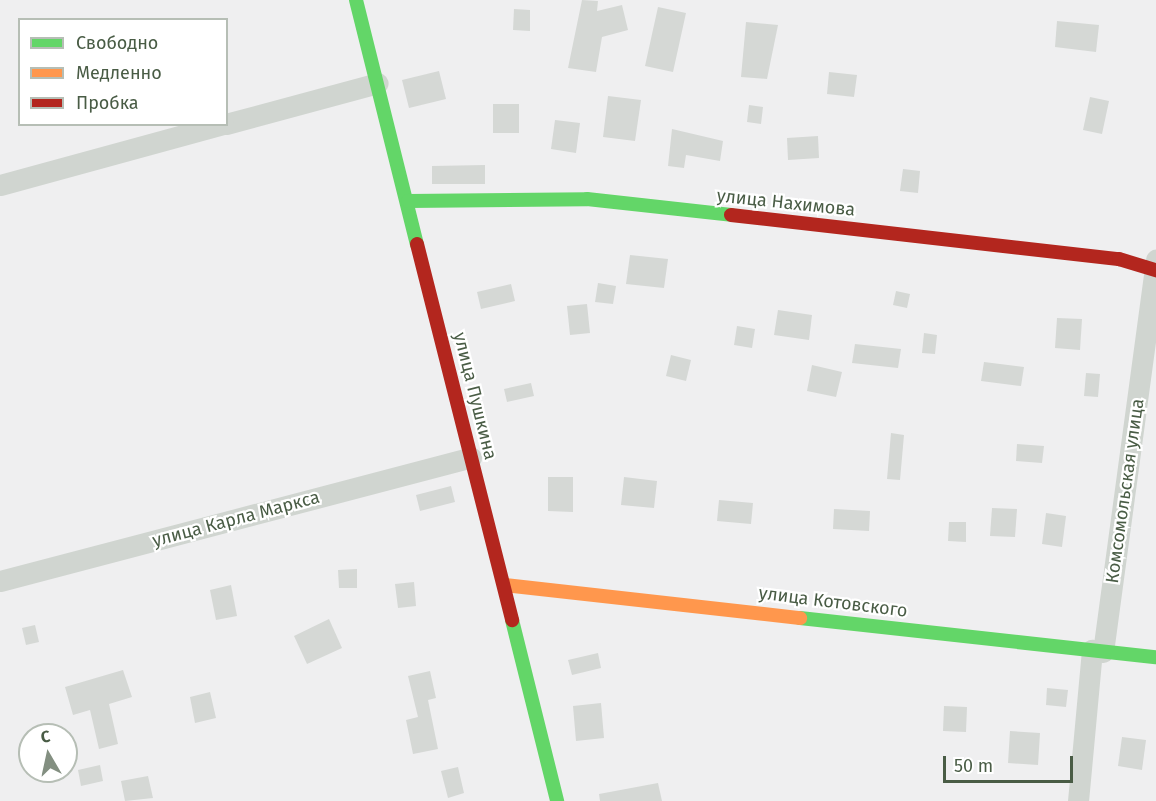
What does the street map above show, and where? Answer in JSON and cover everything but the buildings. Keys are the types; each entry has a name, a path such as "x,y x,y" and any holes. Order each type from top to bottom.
{"main road":[{"name":"улица Пушкина","path":"356,0 505,585 557,801"},
{"name":"улица Нахимова","path":"408,201 586,199 1119,259 1156,267"},
{"name":"улица Котовского","path":"505,585 1156,657"}],"street":[{"path":"228,123 378,83"},
{"path":"0,185 218,126"},
{"name":"Комсомольская улица","path":"1078,801 1097,651 1156,267"},
{"name":"улица Карла Маркса","path":"0,580 471,457"}],"traffic: fast":[{"path":"356,0 417,244"},
{"path":"408,201 587,199 731,215"},
{"path":"800,618 1156,657"},
{"path":"512,620 557,801"}],"traffic: slow":[{"path":"505,585 800,618"}],"traffic: jam":[{"path":"731,215 1119,259 1156,270"},
{"path":"417,244 512,620"}]}
